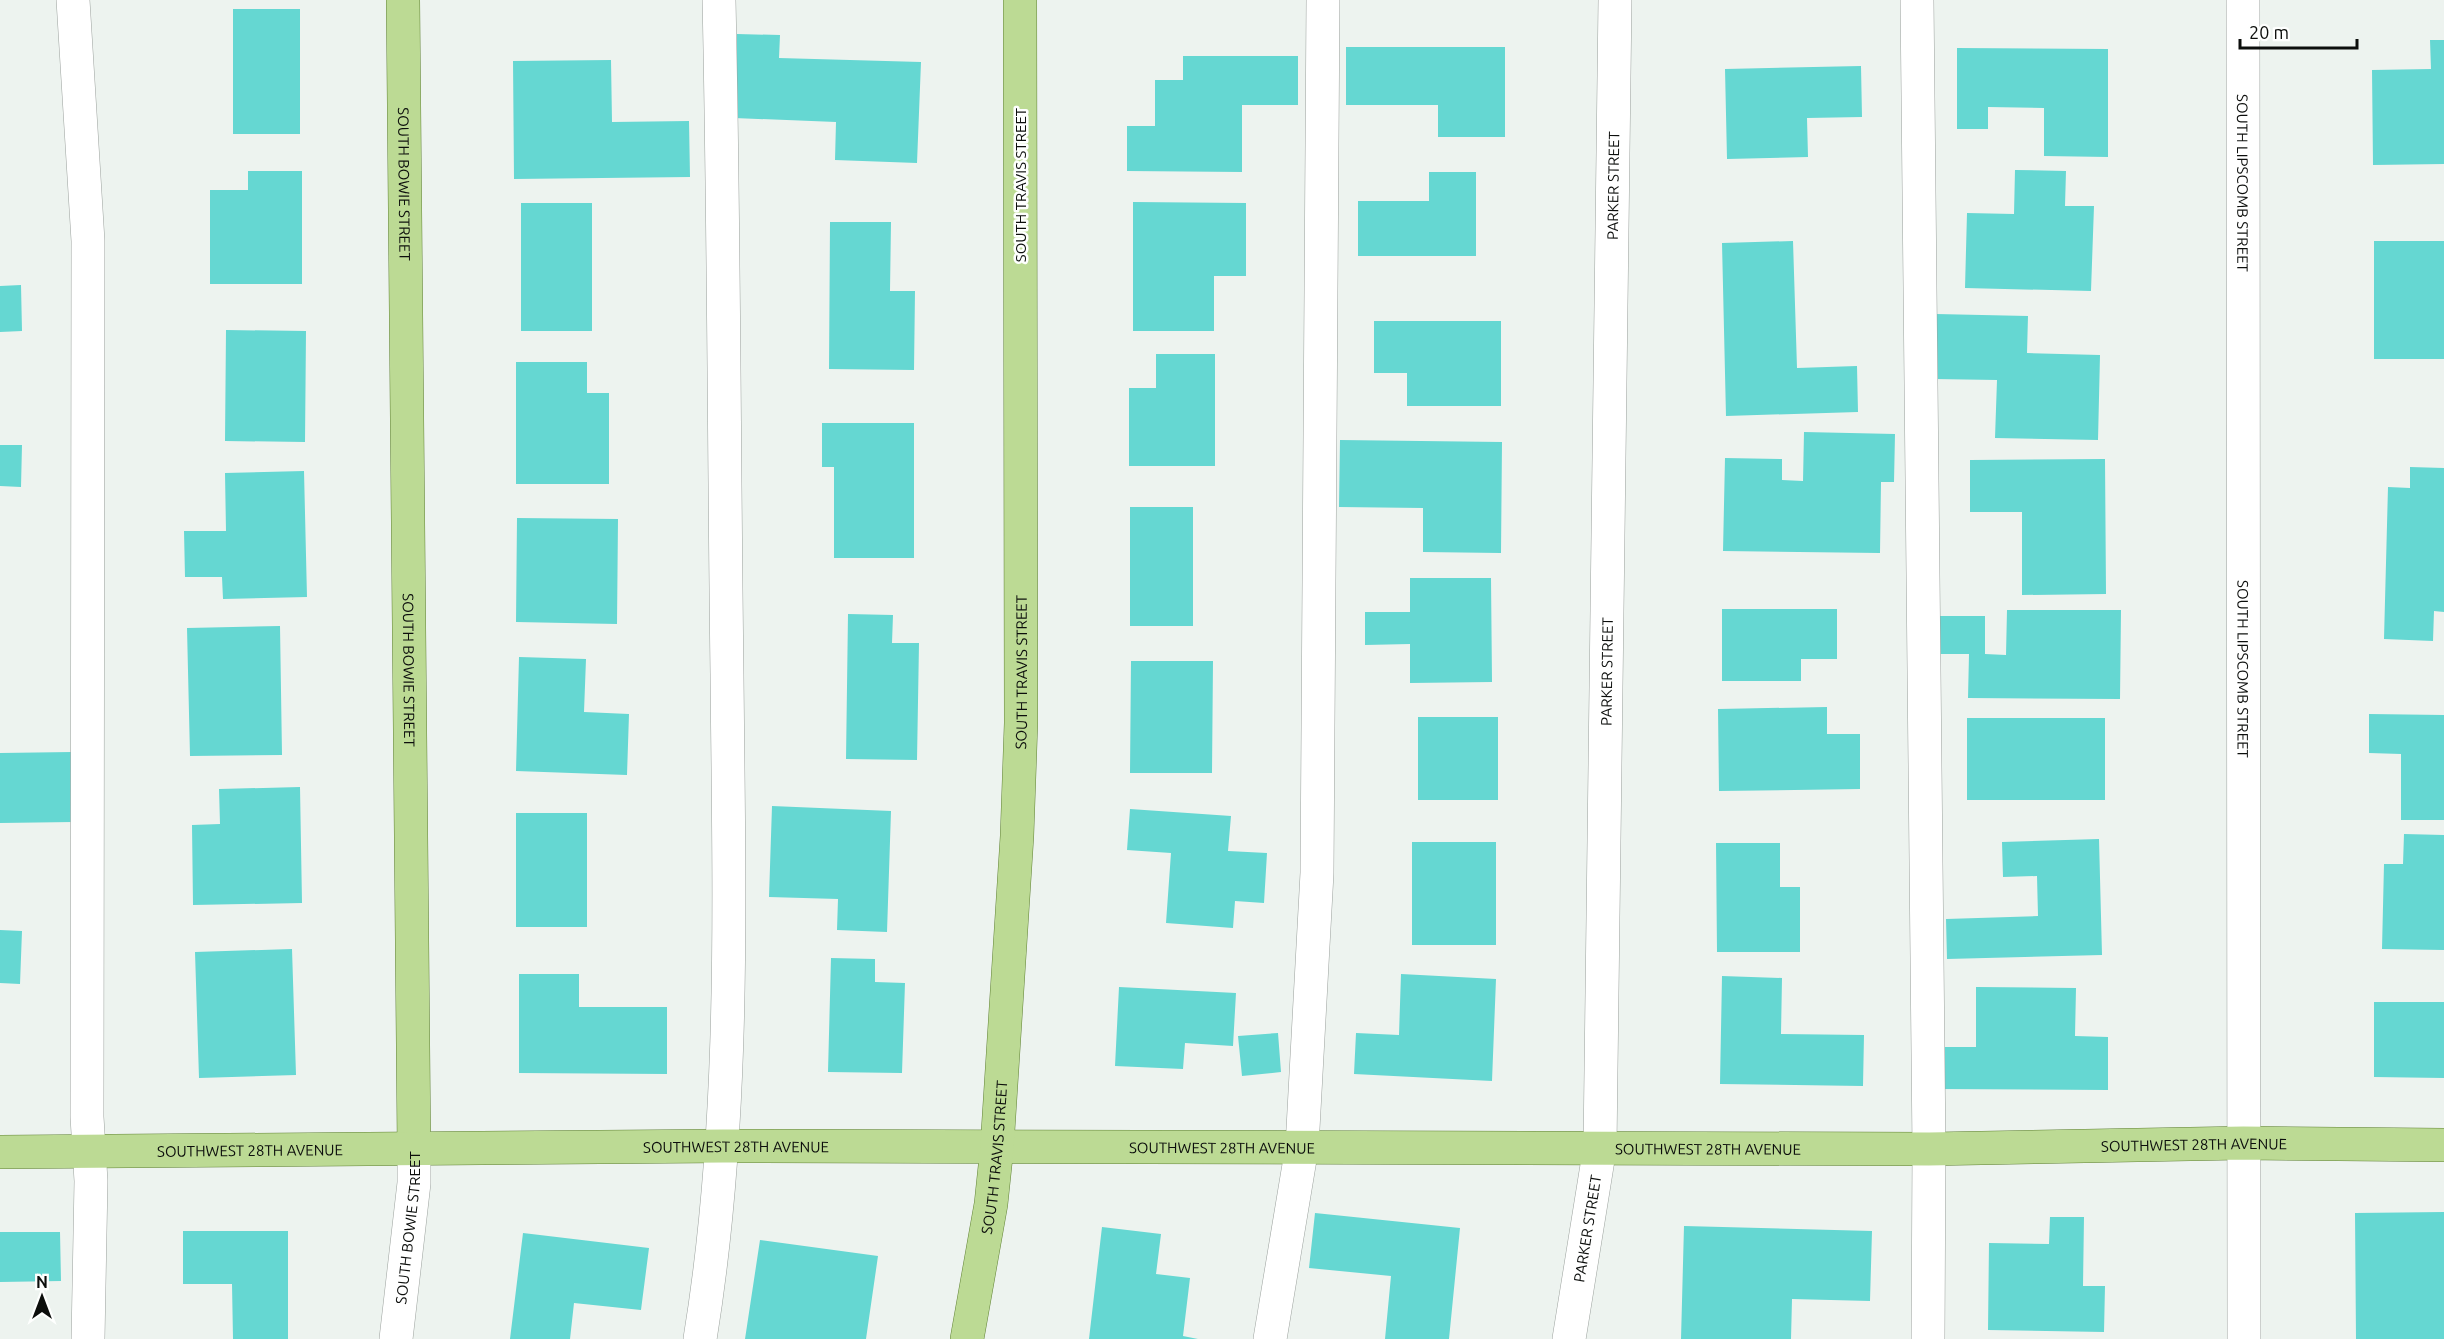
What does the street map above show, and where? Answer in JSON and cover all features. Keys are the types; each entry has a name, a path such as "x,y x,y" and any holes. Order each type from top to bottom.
{"main road":[{"name":"SOUTH BOWIE STREET","path":"403,0 414,1149"},
{"name":"SOUTH TRAVIS STREET","path":"967,1339 991,1204 1017,836 1021,723 1020,0"},
{"name":"SOUTHWEST 28TH AVENUE","path":"0,1152 723,1146 1929,1149 2243,1143 2444,1145"}],"street":[{"path":"73,0 88,241 87,1117 91,1181 88,1339"},
{"path":"700,1339 712,1264 723,1146 729,908 719,0"},
{"path":"1270,1339 1302,1147 1317,873 1323,0"},
{"name":"PARKER STREET","path":"1569,1339 1600,1147 1616,0"},
{"path":"1917,0 1929,1149 1928,1339"},
{"name":"SOUTH LIPSCOMB STREET","path":"2243,0 2244,1339"},
{"name":"SOUTH BOWIE STREET","path":"396,1339 414,1184 414,1149"}],"building":[{"path":"233,9 300,9 300,134 233,134"},
{"path":"737,34 780,35 779,58 921,62 917,163 835,160 836,122 734,118"},
{"path":"2430,40 2444,40 2444,164 2373,165 2372,70 2431,69"},
{"path":"1346,47 1505,47 1505,137 1438,137 1438,105 1346,105"},
{"path":"1957,48 2108,49 2108,157 2044,156 2044,108 1988,107 1988,129 1957,129"},
{"path":"1183,56 1298,56 1298,105 1242,105 1242,172 1127,171 1127,126 1155,126 1155,80 1183,80"},
{"path":"611,60 612,122 689,121 690,177 514,179 513,61"},
{"path":"1861,66 1862,117 1807,118 1808,157 1727,159 1725,69"},
{"path":"2015,170 2066,171 2065,206 2094,206 2091,291 1965,288 1967,213 2014,214"},
{"path":"248,171 302,171 302,284 210,284 210,190 248,190"},
{"path":"1429,172 1476,172 1476,256 1358,256 1358,201 1429,201"},
{"path":"1133,202 1246,203 1246,276 1214,276 1214,331 1133,331"},
{"path":"521,203 592,203 592,331 521,331"},
{"path":"830,222 891,222 890,291 915,291 914,370 829,369"},
{"path":"1793,241 1797,368 1857,366 1858,412 1726,416 1722,243"},
{"path":"2374,241 2444,241 2444,359 2374,359"},
{"path":"21,285 22,331 0,332 0,286"},
{"path":"1936,314 2028,316 2027,353 2100,355 2098,440 1995,438 1997,380 1934,379"},
{"path":"1374,321 1501,321 1501,406 1407,406 1407,373 1374,373"},
{"path":"226,330 306,331 305,442 225,441"},
{"path":"1156,354 1215,354 1215,466 1129,466 1129,388 1156,388"},
{"path":"516,362 587,362 587,393 609,393 609,484 516,484"},
{"path":"822,423 914,423 914,558 834,558 834,467 822,467"},
{"path":"1804,432 1895,434 1894,482 1881,482 1880,553 1723,551 1725,458 1782,459 1782,480 1803,481"},
{"path":"1340,440 1502,442 1501,553 1423,552 1423,508 1339,507"},
{"path":"0,445 22,445 21,487 0,486"},
{"path":"2105,459 2106,594 2022,595 2022,512 1970,512 1970,460"},
{"path":"2410,467 2444,468 2444,612 2434,611 2433,641 2384,639 2388,487 2410,488"},
{"path":"304,471 307,597 223,599 222,577 185,577 184,531 226,531 225,473"},
{"path":"1130,507 1193,507 1193,626 1130,626"},
{"path":"517,518 618,519 617,624 516,622"},
{"path":"1410,578 1491,578 1492,682 1410,683 1410,644 1365,645 1365,612 1410,612"},
{"path":"1722,609 1837,609 1837,659 1801,659 1801,681 1722,681"},
{"path":"2007,610 2121,610 2120,699 1968,698 1969,654 1940,654 1940,616 1985,616 1985,654 2006,655"},
{"path":"848,614 893,615 892,643 919,643 917,760 846,759"},
{"path":"280,626 282,755 190,756 187,628"},
{"path":"519,657 586,659 584,712 629,714 627,775 516,771"},
{"path":"1131,661 1213,661 1212,773 1130,773"},
{"path":"1827,707 1827,734 1860,734 1860,789 1719,791 1718,709"},
{"path":"2369,714 2444,715 2444,820 2401,820 2401,754 2369,753"},
{"path":"1418,717 1498,717 1498,800 1418,800"},
{"path":"1967,718 2105,718 2105,800 1967,800"},
{"path":"72,752 73,822 0,823 0,753"},
{"path":"300,787 302,903 193,905 192,825 220,824 219,789"},
{"path":"772,806 891,811 887,932 837,930 838,899 769,897"},
{"path":"1130,809 1231,816 1228,851 1267,853 1264,903 1235,901 1233,928 1166,923 1171,853 1127,850"},
{"path":"516,813 587,813 587,927 516,927"},
{"path":"2404,834 2444,835 2444,950 2382,949 2384,864 2403,864"},
{"path":"2099,839 2102,955 1947,959 1946,919 2038,916 2037,876 2003,877 2002,842"},
{"path":"1412,842 1496,842 1496,945 1412,945"},
{"path":"1716,843 1780,843 1780,887 1800,887 1800,952 1717,952"},
{"path":"0,930 22,931 20,984 0,983"},
{"path":"292,949 296,1075 199,1078 195,952"},
{"path":"831,958 875,959 875,982 905,983 902,1073 828,1072"},
{"path":"519,974 579,974 579,1007 667,1007 667,1074 519,1073"},
{"path":"1401,974 1496,979 1492,1081 1354,1074 1356,1033 1399,1035"},
{"path":"1722,976 1782,978 1781,1034 1864,1035 1863,1086 1720,1084"},
{"path":"1119,987 1236,993 1233,1046 1185,1043 1183,1069 1115,1066"},
{"path":"1976,987 2076,988 2075,1036 2108,1037 2108,1090 1937,1089 1938,1047 1976,1047"},
{"path":"2374,1002 2444,1002 2444,1078 2374,1077"},
{"path":"1278,1033 1281,1072 1242,1076 1238,1036"},
{"path":"2444,1212 2444,1339 2356,1339 2355,1213"},
{"path":"1315,1213 1460,1228 1449,1339 1385,1339 1391,1276 1309,1268"},
{"path":"2050,1217 2084,1217 2083,1286 2105,1286 2104,1332 1988,1330 1989,1243 2049,1244"},
{"path":"1684,1226 1872,1231 1870,1301 1792,1299 1791,1339 1681,1339"},
{"path":"1102,1227 1161,1234 1156,1274 1190,1278 1183,1336 1198,1339 1089,1339"},
{"path":"183,1231 288,1231 288,1339 233,1339 232,1284 183,1284"},
{"path":"0,1232 60,1232 61,1281 0,1282"},
{"path":"523,1233 649,1248 641,1310 574,1303 570,1339 510,1339"},
{"path":"760,1240 878,1256 866,1339 745,1339"}]}
